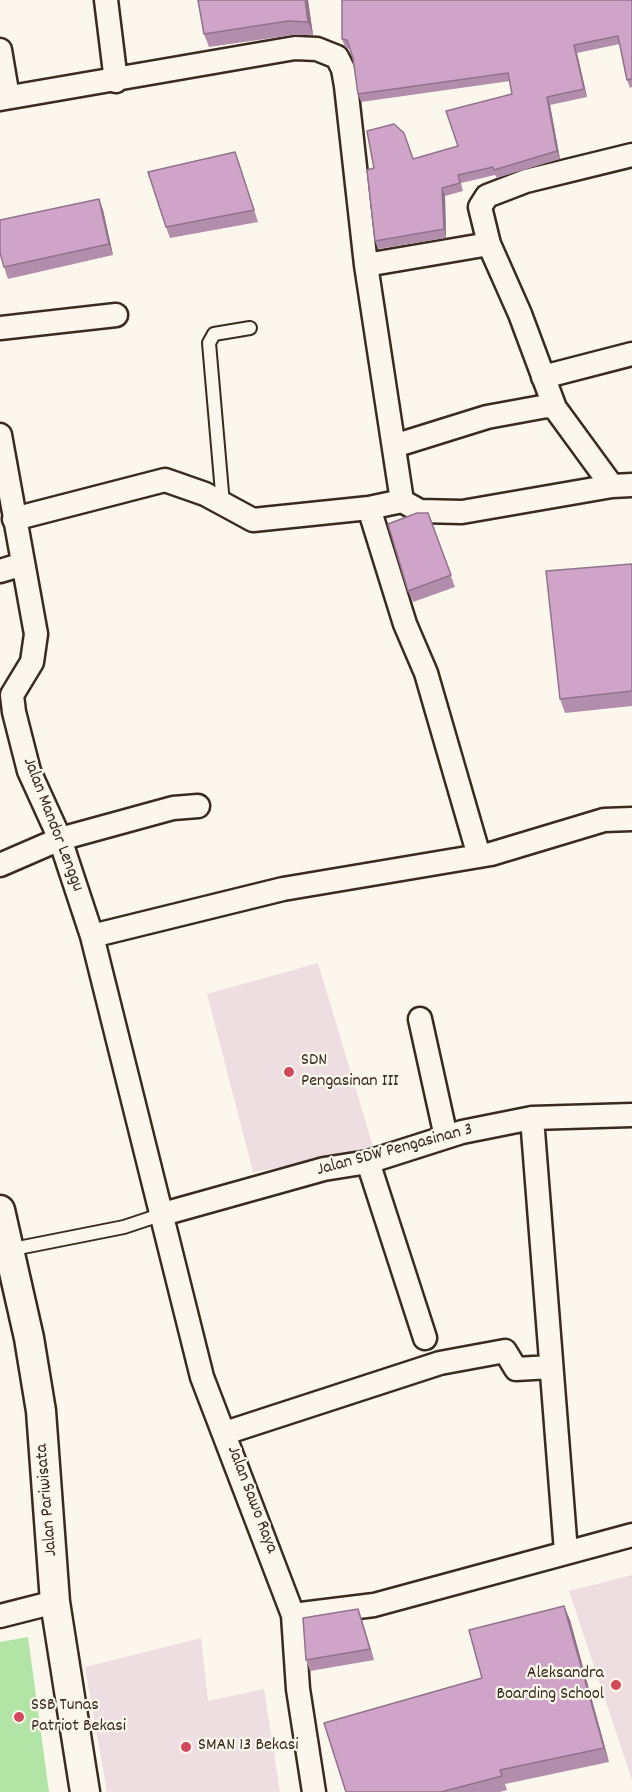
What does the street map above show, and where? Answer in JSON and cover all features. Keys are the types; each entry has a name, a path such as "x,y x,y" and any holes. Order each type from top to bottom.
{"street":[{"path":"106,0 116,81"},
{"path":"0,51 4,98 116,81 216,60 295,48 317,49 337,57 343,69 346,86 366,265 402,501"},
{"path":"622,485 555,408 520,314 489,244 480,207 482,200 488,196 526,181 632,155"},
{"path":"366,265 489,244"},
{"path":"0,327 117,315"},
{"path":"543,377 632,354"},
{"path":"394,446 487,417 547,406 555,408"},
{"name":"Jalan Mandor Lenggu","path":"0,435 36,634 32,662 12,695 14,712 29,771 60,839 93,936 163,1214"},
{"path":"14,519 165,480 205,494 253,520 369,508 402,501 420,511 462,512 622,485"},
{"path":"369,508 405,624 426,673 480,856"},
{"path":"0,571 23,564"},
{"path":"0,865 60,839 172,808 198,806"},
{"path":"93,936 283,889 480,856 604,820 632,819"},
{"path":"420,1019 446,1137"},
{"name":"Jalan SDW Pengasinan 3","path":"163,1214 324,1169 368,1162 446,1137 532,1118 632,1115"},
{"path":"532,1118 566,1552"},
{"path":"368,1162 426,1338"},
{"name":"Jalan Pariwisata","path":"0,1210 30,1338 41,1411 56,1602 85,1792"},
{"name":"Jalan Sawo Raya","path":"163,1214 202,1377 293,1615 298,1689 314,1792"},
{"path":"225,1433 440,1363 505,1351 516,1370 551,1367"},
{"path":"293,1615 374,1605 632,1535"},
{"path":"0,1616 56,1602"}],"lane":[{"path":"223,504 209,343 214,334 250,328"},
{"path":"8,1250 124,1227 163,1214"}],"shaded area":[{"name":"SDN Pengasinan III","path":"318,963 374,1150 253,1172 207,994"},
{"name":"Aleksandra Boarding School","path":"632,1575 632,1780 569,1591"},
{"name":"SMAN 13 Bekasi","path":"201,1638 208,1701 264,1689 280,1792 107,1792 85,1667"}],"green space":[{"name":"SSB Tunas Patriot Bekasi","path":"28,1637 49,1792 0,1792 0,1642"}],"building":[{"path":"198,0 305,0 308,22 288,21 204,34"},
{"path":"342,0 632,0 632,79 627,80 618,36 574,45 584,89 547,97 557,151 494,170 493,167 458,175 460,183 442,188 444,229 375,241 367,170 374,168 367,131 394,124 404,133 413,159 458,146 446,111 512,94 508,73 358,94 353,58 347,40 342,39"},
{"path":"235,152 254,210 166,227 148,172"},
{"path":"99,199 109,244 4,267 0,253 0,220"},
{"path":"417,513 428,513 451,575 408,591 388,524"},
{"path":"632,564 632,691 560,699 546,571"},
{"path":"564,1606 604,1748 500,1770 502,1776 441,1792 346,1792 324,1723 482,1678 469,1630"},
{"path":"358,1609 370,1649 306,1660 303,1618"}],"place":[{"name":"SDN Pengasinan III","path":"289,1072"},
{"name":"Aleksandra Boarding School","path":"616,1685"},
{"name":"SSB Tunas Patriot Bekasi","path":"19,1717"},
{"name":"SMAN 13 Bekasi","path":"186,1747"}]}
